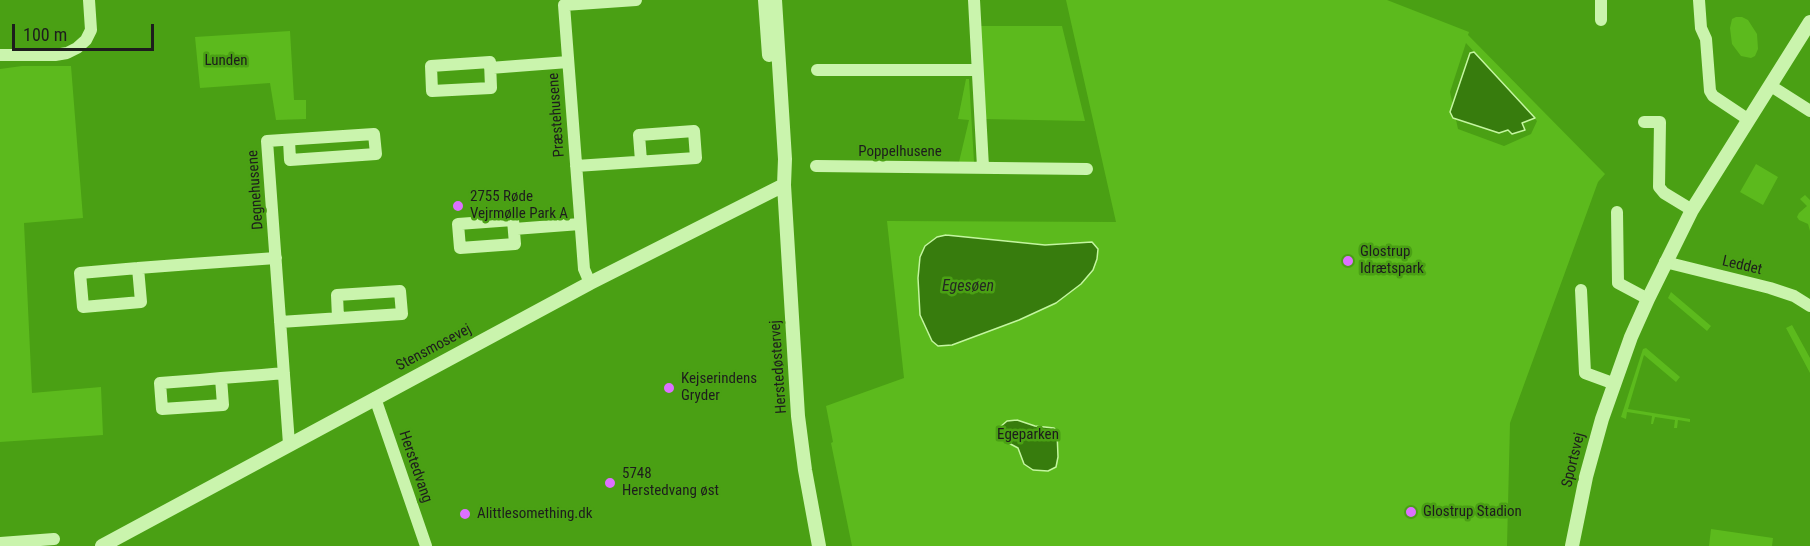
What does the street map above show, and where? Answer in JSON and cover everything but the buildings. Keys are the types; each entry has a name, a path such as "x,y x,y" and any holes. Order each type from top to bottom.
{"street":[{"path":"0,55 55,55 77,48 86,40 91,30 89,0"},
{"name":"Præstehusene","path":"590,283 584,269 564,4 636,0"},
{"name":"Herstedøstervej","path":"765,0 776,156 784,185"},
{"name":"Herstedøstervej","path":"775,0 799,423 819,546"},
{"path":"974,0 983,167"},
{"path":"1601,0 1601,20"},
{"path":"1699,0 1701,28 1706,39 1710,91 1713,96 1749,120"},
{"name":"Sportsvej","path":"1572,546 1589,466 1602,419 1631,337 1648,299 1692,210 1810,22"},
{"name":"Præstehusene","path":"490,62 490,68 491,88 432,91 431,66 490,62"},
{"name":"Præstehusene","path":"490,68 568,62"},
{"path":"817,70 977,70"},
{"path":"1771,86 1810,111"},
{"path":"1644,122 1660,123 1659,187 1664,194 1692,210"},
{"name":"Præstehusene","path":"576,166 696,158 694,131 639,135 641,161"},
{"name":"Degnehusene","path":"289,140 290,160 376,154 374,134 267,141 289,444"},
{"name":"Poppelhusene","path":"816,166 1087,169"},
{"name":"Stensmosevej","path":"102,546 590,283 784,185"},
{"path":"1617,212 1618,283 1648,299"},
{"path":"513,220 514,228 515,244 460,248 458,224 513,220"},
{"path":"514,228 580,224"},
{"path":"138,268 141,302 83,307 80,273 138,268 276,258"},
{"name":"Leddet","path":"1665,262 1770,288 1794,296 1810,306"},
{"path":"1581,290 1585,373 1615,384"},
{"path":"280,322 402,314 400,291 337,295 338,318"},
{"path":"221,378 223,405 162,409 160,383 221,378 284,373"},
{"name":"Herstedvang","path":"375,398 426,546"},
{"path":"0,543 54,539"}],"green space":[{"name":"Glostrup Idrætspark","path":"1066,0 1387,0 1469,32 1468,35 1605,174 1598,182 1510,423 1507,546 852,546 831,443 833,442 826,406 904,378 887,221 1116,222","holes":["1466,43 1537,121 1531,134 1504,146 1458,129 1450,92","962,237 1045,245 1073,242 1056,303 1019,320 952,345 932,341 920,315 918,278 920,257 925,246"]},
{"path":"1736,17 1748,20 1757,34 1758,49 1755,56 1751,58 1741,56 1732,44 1730,28 1732,19"},
{"path":"978,26 1062,26 1085,121 984,119"},
{"name":"Lunden","path":"290,31 294,100 306,100 306,119 276,120 270,83 200,88 195,37"},
{"path":"22,66 71,66 83,218 24,223 32,393 101,387 103,435 0,442 0,69"},
{"path":"966,79 969,79 974,162 959,162 969,120 958,119"},
{"path":"1756,164 1778,177 1763,205 1740,192"},
{"path":"1805,195 1810,200 1810,231 1808,224 1797,217 1807,206 1800,199"},
{"path":"1671,292 1711,326 1707,331 1668,298"},
{"path":"1792,325 1810,358 1810,373 1786,328"},
{"path":"1646,348 1680,377 1676,382 1644,355 1628,409 1690,419 1690,422 1678,420 1677,428 1674,428 1675,420 1655,417 1651,424 1652,416 1627,412 1626,419 1621,417 1643,349"},
{"path":"1711,529 1773,538 1772,546 1709,546"}],"water":[{"path":"1474,52 1535,118 1522,123 1525,130 1512,134 1508,130 1499,133 1453,118 1450,112 1470,53"},
{"name":"Egesøen","path":"946,235 1045,245 1092,242 1098,249 1097,259 1093,270 1081,284 1056,303 1019,320 952,345 938,346 932,341 920,315 918,278 920,257 925,246 937,237"},
{"path":"1017,420 1035,426 1054,428 1057,431 1056,467 1048,471 1033,470 1024,464 1018,448 1003,440 1000,427 1007,421"}],"place":[{"name":"2755 Røde Vejrmølle Park A","path":"458,206"},
{"name":"Glostrup Idrætspark","path":"1348,261"},
{"name":"Kejserindens Gryder","path":"669,388"},
{"name":"5748 Herstedvang øst","path":"610,483"},
{"name":"Glostrup Stadion","path":"1411,512"},
{"name":"Alittlesomething.dk","path":"465,514"}],"park label":[{"name":"Egeparken","path":"1028,435"}]}
